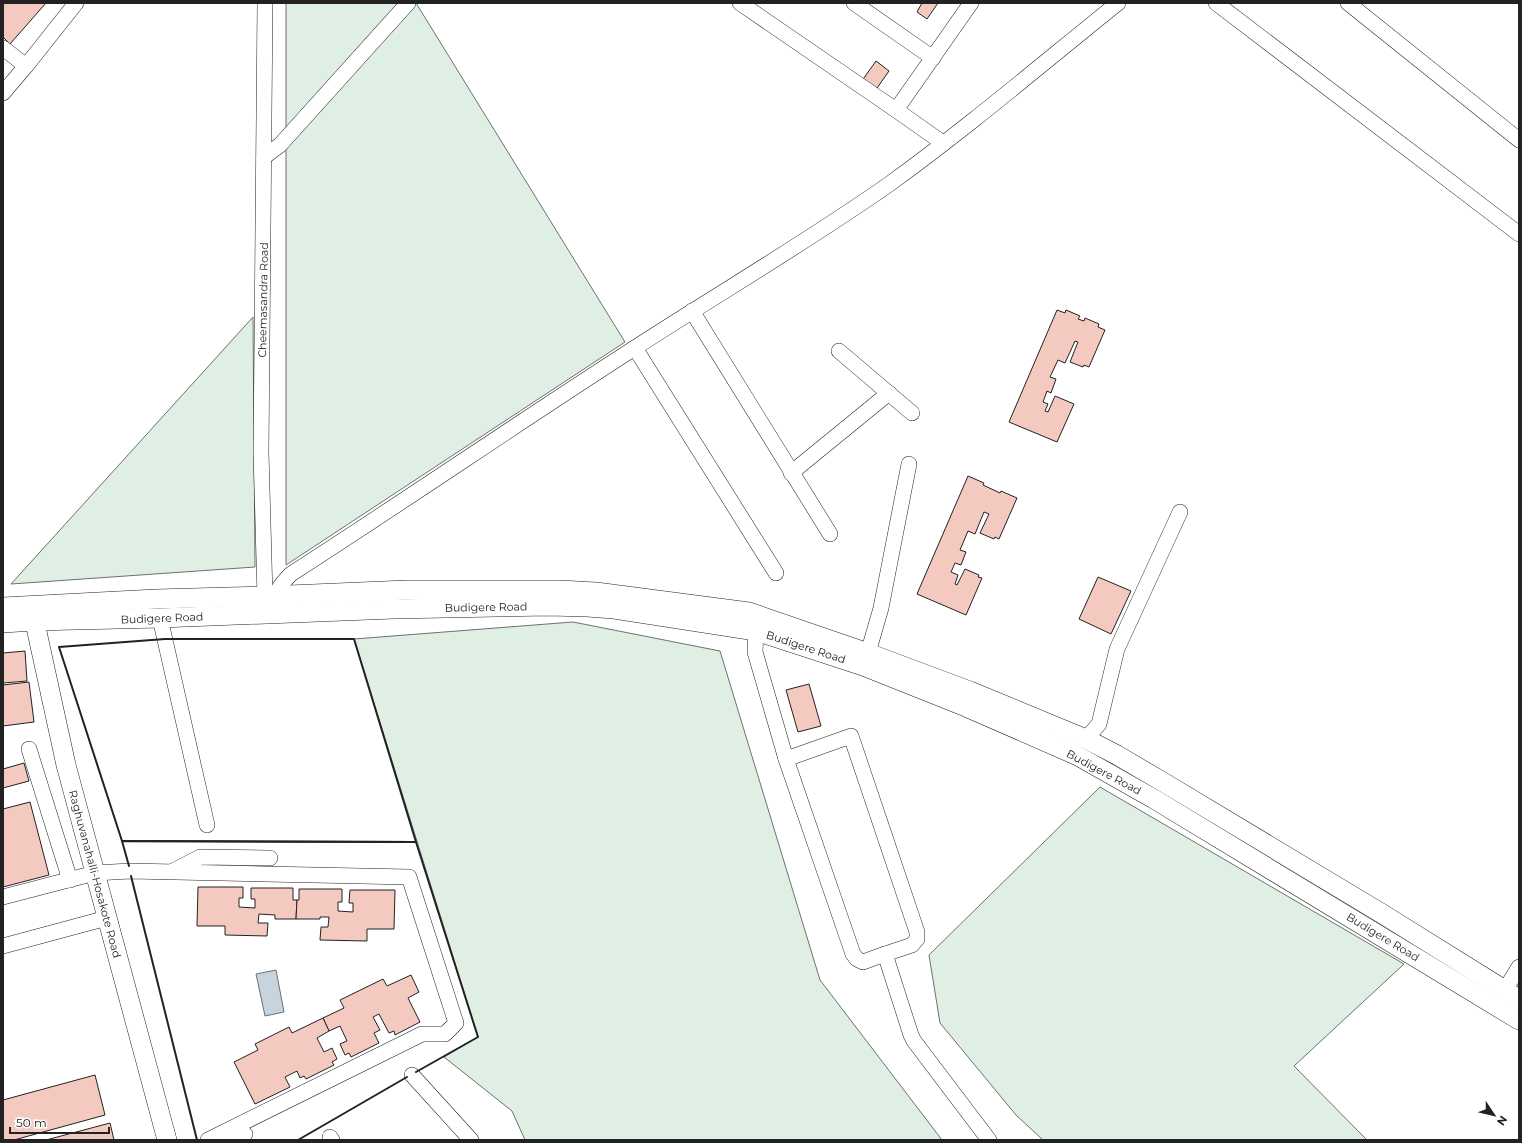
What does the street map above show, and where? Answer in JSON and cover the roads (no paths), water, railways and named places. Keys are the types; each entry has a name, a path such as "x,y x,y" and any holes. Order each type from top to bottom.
{"main road":[{"name":"Budigere Road","path":"3,607 32,613 160,618 272,602 407,590 560,590 596,592 749,612 868,653 970,691 1086,739 1163,782 1512,994"},
{"name":"Budigere Road","path":"3,623 32,613 156,599 272,602 402,609 548,606 587,607 614,609 756,631 863,666 966,707 1078,756 1154,798 1519,1020"},
{"name":"Raghuvanahalli-Hosakote Road","path":"32,613 66,764 167,1140"}],"street":[{"path":"3,93 76,3"},
{"name":"Cheemasandra Road","path":"265,3 261,452 272,602"},
{"path":"264,157 280,145 408,3"},
{"path":"740,3 943,143"},
{"path":"854,3 933,58"},
{"path":"272,602 282,584 291,574 634,348 816,234 889,184 943,143 1118,3"},
{"path":"1216,3 1519,234"},
{"path":"1348,3 1519,140"},
{"path":"896,110 933,58 968,4"},
{"path":"3,48 26,66"},
{"path":"692,311 830,534"},
{"path":"634,348 776,573"},
{"path":"840,351 912,413"},
{"path":"792,473 889,393"},
{"path":"868,653 882,608 909,464"},
{"path":"1086,739 1099,724 1117,649 1180,512"},
{"path":"160,618 207,825"},
{"path":"756,631 755,652 786,759 853,954 857,959 863,962 912,945 917,939 917,932 851,736 786,759"},
{"path":"30,749 70,880"},
{"path":"172,872 200,857 270,858"},
{"path":"3,897 95,873 130,871 409,877 456,1023 445,1034 422,1034 208,1140"},
{"path":"3,946 107,918"},
{"path":"885,954 914,1041 989,1140"},
{"path":"1512,994 1519,967"},
{"path":"412,1075 471,1140"}]}
